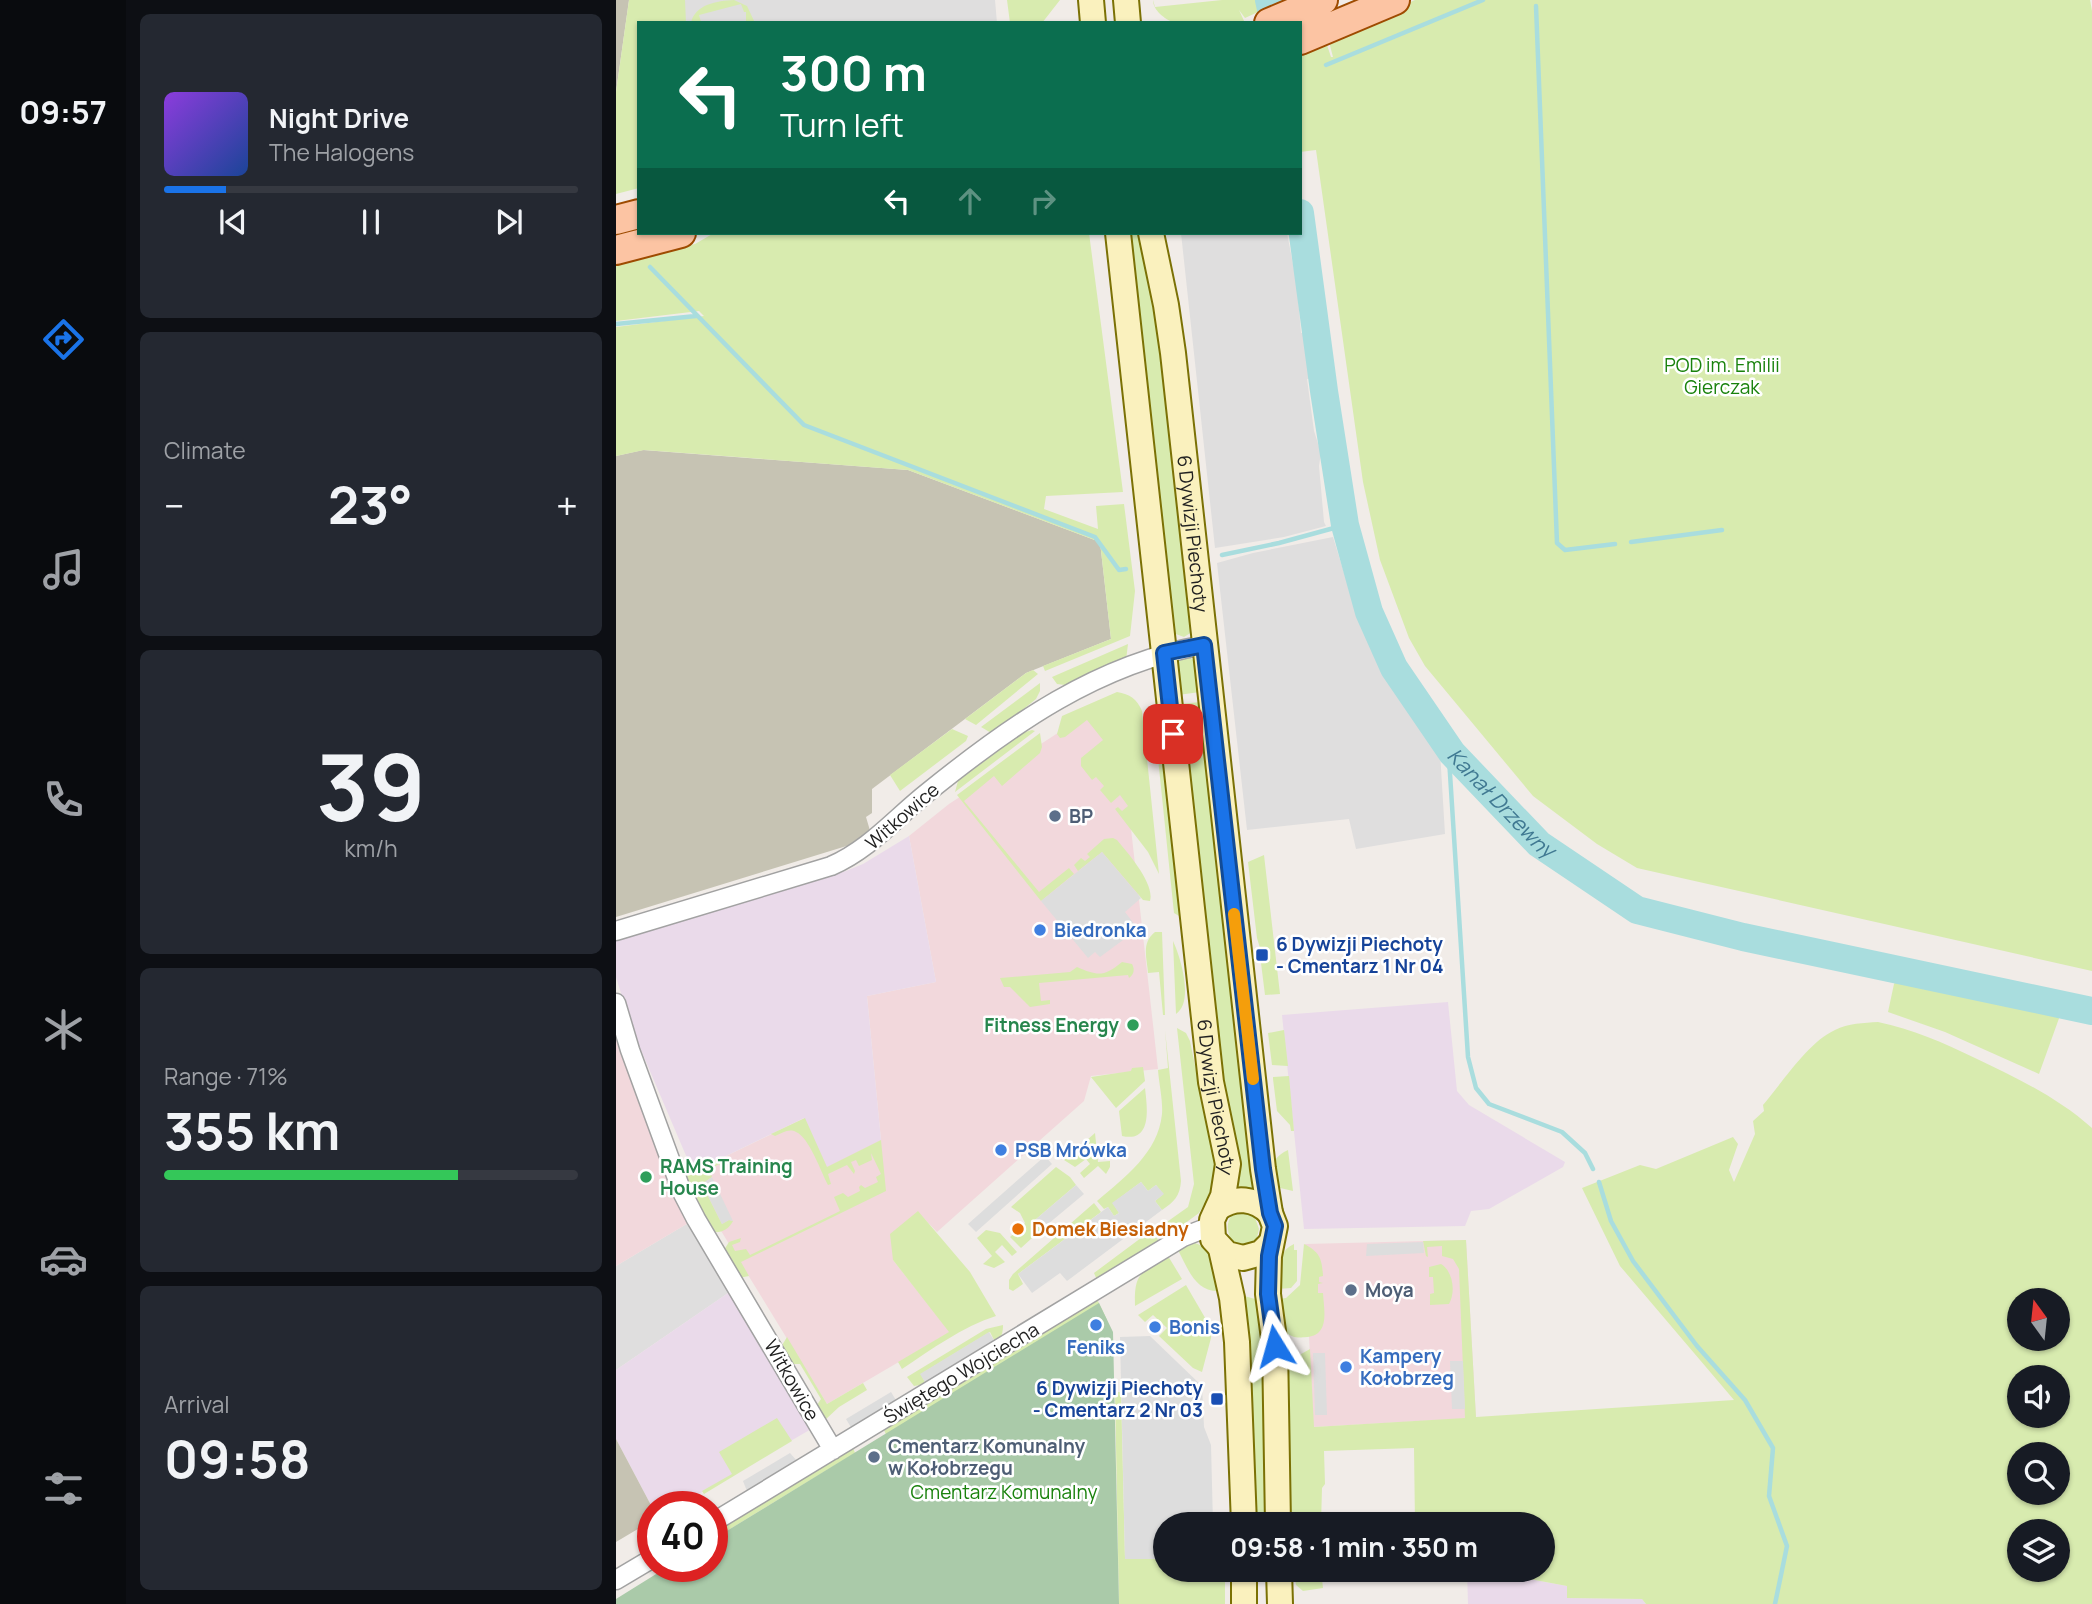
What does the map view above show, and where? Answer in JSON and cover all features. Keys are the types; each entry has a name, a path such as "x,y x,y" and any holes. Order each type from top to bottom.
{"main road":[{"path":"1274,21 1323,0"},
{"path":"1302,39 1395,0"},
{"path":"616,220 637,215"},
{"path":"616,250 673,235"}],"street":[{"path":"1091,0 1093,21"},
{"path":"1126,0 1128,21"},
{"name":"6 Dywizji Piechoty","path":"1118,235 1212,1092 1228,1164 1226,1185 1215,1217"},
{"name":"6 Dywizji Piechoty","path":"1151,235 1173,353 1263,1169 1270,1213 1275,1226 1271,1243 1268,1294 1275,1346 1279,1512"},
{"name":"Witkowice","path":"616,931 850,858 864,849 937,785 1028,717 1083,685 1164,653 1204,645"},
{"name":"Witkowice","path":"616,1003 630,1050 682,1192 833,1450"},
{"name":"6 Dywizji Piechoty","path":"1215,1217 1231,1202 1245,1200 1259,1204 1270,1213"},
{"path":"1215,1217 1213,1239 1221,1249 1235,1257 1243,1258 1261,1253 1271,1243"},
{"name":"Świętego Wojciecha","path":"728,1513 1215,1217"},
{"path":"1221,1249 1232,1298 1237,1342 1244,1512"},
{"path":"616,1580 637,1568"},
{"path":"1244,1582 1244,1604"},
{"path":"1279,1582 1280,1604"}],"shaded area":[{"path":"616,0 629,0 616,92"},
{"path":"669,0 995,0 997,21 666,21"},
{"path":"1181,235 1287,235 1297,285 1301,333 1307,332 1314,378 1307,379 1314,431 1321,453 1319,466 1326,526 1284,537 1215,548"},
{"path":"643,450 908,470 1100,542 1111,639 1026,673 872,789 872,813 866,817 871,834 853,844 616,917 616,456"},
{"path":"1333,537 1361,628 1395,691 1440,752 1445,834 1356,849 1349,819 1247,830 1217,563"},
{"path":"1116,695 1158,1069 1091,1076 1084,1101 937,1232 918,1212 893,1260 950,1332 827,1404 715,1221 693,1172 805,1118 881,1140 867,996 936,982 909,836 949,804"},
{"path":"909,836 936,982 867,996 881,1140 827,1167 804,1118 693,1172 632,1029 616,977 616,941 647,929 846,871 863,864"},
{"path":"1102,852 1141,898 1125,912 1138,929 1100,957 1095,952 1088,958 1041,901"},
{"path":"1448,1002 1457,1091 1469,1105 1565,1162 1563,1167 1489,1209 1471,1211 1465,1226 1304,1229 1282,1015"},
{"path":"616,1036 635,1092 690,1222 616,1266"},
{"path":"1045,1156 1052,1164 976,1232 968,1224"},
{"path":"712,1177 733,1221 722,1224 702,1184"},
{"path":"1141,1182 1148,1191 1156,1185 1164,1194 1155,1201 1162,1210 1067,1281 1060,1273 1032,1293 1018,1274 1108,1207 1114,1216 1119,1213 1112,1203"},
{"path":"1076,1185 1084,1194 1042,1229 1035,1220"},
{"path":"690,1222 731,1291 616,1370 616,1266"},
{"path":"1466,1240 1476,1418 1313,1427 1305,1244"},
{"path":"1423,1242 1424,1253 1366,1256 1367,1244"},
{"path":"731,1291 813,1428 704,1491 643,1491 616,1439 616,1370"},
{"path":"989,1332 995,1342 926,1384 920,1374"},
{"path":"1150,1336 1202,1386 1204,1427 1211,1445 1213,1512 1153,1512 1153,1559 1125,1559 1120,1337"},
{"path":"1313,1353 1325,1353 1327,1415 1315,1415"},
{"path":"1450,1361 1463,1361 1465,1409 1452,1409"},
{"path":"891,1392 897,1402 852,1429 846,1419"},
{"path":"616,1439 643,1491 637,1491 637,1530 616,1542"},
{"path":"790,1453 797,1461 747,1491 743,1481"},
{"path":"1467,1582 1546,1582 1567,1586 1567,1598 1642,1599 1646,1604 1468,1604"}],"green space":[{"path":"629,0 685,0 686,21 637,21 637,189 616,194 616,92"},
{"path":"734,0 747,6 754,21 746,21 746,12 741,4 699,15 701,21 692,21 697,12 714,3"},
{"path":"1007,0 1060,0 1044,21 1010,21"},
{"path":"1222,0 1256,0 1258,12 1245,18 1239,10 1244,21 1171,21 1163,17 1155,7"},
{"name":"POD im. Emilii Gierczak","path":"1415,0 2090,0 2092,971 1637,868 1597,844 1533,796 1425,666 1409,638 1380,560 1363,482 1316,150 1302,152 1302,52 1326,42 1333,57 1328,38"},
{"path":"711,235 1089,235 1123,492 1046,496 1044,509 1098,529 1096,506 1124,504 1135,591 1130,636 1045,671 1043,666 1111,639 1100,542 908,470 644,450 616,456 616,327 704,316 699,311 616,321 616,259 642,251 666,252 695,244"},
{"path":"1127,235 1142,235 1158,306 1192,632 1184,637 1173,633"},
{"path":"1128,644 1126,660 1065,685 1057,684 1052,677"},
{"path":"1188,656 1196,662 1200,692 1178,695 1176,661"},
{"path":"1033,670 1038,674 976,725 965,719 1026,673"},
{"path":"1040,683 1036,699 993,734 981,727"},
{"path":"1117,692 1132,698 1142,711 1159,874 1148,852 1115,809 1118,807 1122,811 1128,806 1120,795 1111,803 1100,790 1104,786 1096,777 1092,780 1081,766 1081,758 1103,740 1087,720 1065,737 1060,738 1057,734 1062,716"},
{"path":"1201,702 1257,1198 1234,1195 1179,704"},
{"path":"1161,707 1179,916 1174,913 1153,710"},
{"path":"952,729 968,736 966,741 900,791 890,775"},
{"path":"1035,731 955,792 958,781 1022,733"},
{"path":"1040,733 1040,753 1002,786 994,776 964,801 1039,892 1069,868 1074,874 1041,901 957,795"},
{"path":"1113,838 1140,869 1148,886 1150,901 1143,900 1102,852 1078,871 1074,865 1081,858 1085,861 1090,857 1087,854 1104,839"},
{"path":"1264,855 1280,994 1265,995 1261,963 1267,962 1266,948 1260,948 1257,938 1248,862"},
{"path":"1155,932 1162,932 1165,1015 1159,972 1148,973 1146,946"},
{"path":"1173,941 1182,968 1185,990 1181,1008 1176,1014"},
{"path":"1122,962 1133,966 1133,974 1129,978 1128,975 1039,983 1041,1001 1050,1000 1050,1004 1030,1007 1010,987 1004,987 1000,978 1070,972 1077,967 1090,972 1105,973"},
{"path":"1898,978 2062,1010 2039,1074 1945,1032 1888,1012 1894,984"},
{"path":"1878,1022 1952,1047 2051,1098 2092,1128 2092,1604 1646,1604 1642,1599 1567,1598 1567,1586 1546,1582 1555,1582 1555,1512 1415,1512 1414,1448 1324,1451 1325,1484 1322,1488 1321,1512 1288,1512 1287,1362 1310,1349 1314,1427 1465,1418 1459,1269 1453,1259 1442,1256 1442,1246 1427,1247 1428,1257 1426,1256 1423,1241 1466,1240 1476,1417 1734,1400 1620,1266 1582,1188 1640,1165 1656,1169 1733,1137 1738,1144 1729,1170 1734,1182 1755,1134 1753,1121 1764,1111 1763,1105 1815,1044 1835,1030"},
{"path":"1177,1028 1186,1033 1190,1041 1215,1173 1209,1196 1199,1213 1169,1235 1164,1224 1188,1207 1194,1184"},
{"path":"1165,1030 1181,1181 1178,1195 1162,1210 1155,1201 1163,1194 1156,1185 1148,1191 1141,1182 1113,1203 1119,1213 1114,1216 1108,1207 1104,1209 1097,1201 1138,1163 1154,1141 1162,1114 1158,1070 1168,1068"},
{"path":"1284,1030 1288,1066 1272,1065 1268,1033"},
{"path":"1143,1067 1145,1081 1116,1108 1091,1077 1131,1071 1132,1068"},
{"path":"1289,1076 1294,1131 1291,1131 1290,1125 1277,1111 1273,1079"},
{"path":"1145,1088 1147,1113 1143,1129 1132,1137 1122,1136 1119,1111"},
{"path":"805,1118 827,1167 881,1140 886,1191 741,1262 749,1276 739,1278 724,1250 729,1242 741,1238 740,1242 732,1245 735,1251 746,1249 750,1255 840,1211 834,1197 843,1193 848,1197 860,1191 861,1185 865,1188 878,1182 876,1177 881,1174 871,1153 872,1160 859,1166 856,1160 851,1162 854,1174 847,1165 828,1174 831,1184 828,1185 801,1135 791,1131 775,1136 771,1134"},
{"path":"1095,1133 1098,1162 1110,1161 1110,1167 1106,1174 1098,1166 1084,1178 1080,1173 1090,1164 1086,1159 1075,1167 1064,1160"},
{"path":"1288,1150 1293,1191 1276,1187 1274,1175 1275,1161"},
{"path":"719,1159 724,1169 722,1170 719,1164 709,1170 712,1177 702,1184 722,1224 733,1221 725,1230 713,1232 681,1178"},
{"path":"1056,1167 1076,1185 1035,1220 1042,1229 1021,1248 1010,1237 1025,1223 1020,1213 1011,1207"},
{"path":"1094,1203 1101,1212 1018,1274 1023,1284 1013,1291 1009,1289 1009,1280 1013,1274"},
{"path":"918,1211 970,1272 996,1316 959,1332 902,1369 898,1362 949,1332 893,1260 890,1234"},
{"path":"1243,1211 1254,1215 1259,1229 1256,1242 1248,1247 1235,1245 1228,1231 1231,1216"},
{"path":"986,1230 1000,1233 1017,1252 1012,1256 1002,1245 995,1252 1005,1262 994,1268 983,1264 992,1256 977,1238"},
{"path":"1149,1232 1159,1241 1097,1280 1094,1273"},
{"path":"1195,1243 1207,1250 1211,1256 1222,1291 1206,1289 1189,1272 1178,1250"},
{"path":"1294,1244 1294,1250 1297,1250 1297,1281 1291,1288 1278,1289 1281,1258"},
{"path":"1304,1244 1317,1253 1321,1261 1323,1276 1319,1277 1319,1282 1323,1283 1318,1284 1318,1293 1323,1293 1324,1321 1319,1332 1298,1337 1285,1332 1279,1299 1286,1298 1300,1285"},
{"path":"1168,1256 1182,1279 1135,1306 1136,1286 1141,1275"},
{"path":"1441,1264 1451,1277 1451,1299 1449,1304 1430,1305 1430,1294 1434,1293 1429,1267"},
{"path":"1186,1285 1211,1328 1202,1372 1193,1368 1159,1336 1167,1328 1153,1315 1145,1322 1138,1315"},
{"path":"1244,1296 1259,1300 1265,1327 1270,1512 1252,1512"},
{"path":"1097,1299 1107,1320 893,1450 884,1430"},
{"name":"Cmentarz Komunalny","path":"1099,1303 1113,1332 1119,1604 616,1604 616,1599 643,1582 728,1582 728,1530"},
{"path":"1003,1325 1002,1335 995,1342 990,1332 921,1374 926,1384 914,1386 907,1377 986,1329"},
{"path":"787,1337 827,1404 863,1383 867,1390 839,1407 825,1420 817,1405 821,1399 800,1364 792,1364 781,1347"},
{"path":"1115,1392 1121,1392 1125,1559 1153,1559 1153,1582 1225,1582 1225,1604 1119,1604"},
{"path":"777,1418 792,1441 709,1491 702,1491 732,1474 719,1452"},
{"path":"853,1448 855,1453 728,1530 728,1522"},
{"path":"1296,1582 1322,1582 1323,1588 1303,1591"}],"waterway":[{"name":"Kanał Drzewny","path":"1269,0 1271,9"},
{"path":"1326,65 1483,0"},
{"path":"1536,6 1557,543 1565,550 1615,544"},
{"name":"Kanał Drzewny","path":"1302,228 1345,525 1369,612 1394,668 1452,753 1539,844 1637,910 1743,937 2092,1011"},
{"path":"650,267 804,425 1095,537 1119,570 1126,569"},
{"path":"616,324 696,316"},
{"path":"1222,555 1345,525"},
{"path":"1631,542 1722,530"},
{"path":"1452,753 1449,758 1468,1057 1476,1088 1489,1104 1562,1132 1585,1153 1593,1169"},
{"path":"1599,1182 1611,1221 1633,1261 1697,1346 1745,1400 1773,1448 1769,1496 1787,1546 1775,1604"}],"slow traffic":[{"path":"1234,914 1253,1079"}],"place":[{"name":"BP","path":"1055,816"},
{"name":"Biedronka","path":"1040,930"},
{"name":"6 Dywizji Piechoty - Cmentarz 1 Nr 04","path":"1262,955"},
{"name":"Fitness Energy","path":"1133,1025"},
{"name":"PSB Mrówka","path":"1001,1150"},
{"name":"RAMS Training House","path":"646,1177"},
{"name":"Domek Biesiadny","path":"1018,1229"},
{"name":"Moya","path":"1351,1290"},
{"name":"Feniks","path":"1096,1325"},
{"name":"Bonis","path":"1155,1327"},
{"name":"Kampery Kołobrzeg","path":"1346,1367"},
{"name":"6 Dywizji Piechoty - Cmentarz 2 Nr 03","path":"1217,1399"},
{"name":"Cmentarz Komunalny w Kołobrzegu","path":"874,1457"}],"route":[{"path":"1173,734 1164,653 1204,645 1263,1169 1270,1213 1275,1226 1269,1256 1268,1294 1275,1346"}]}
